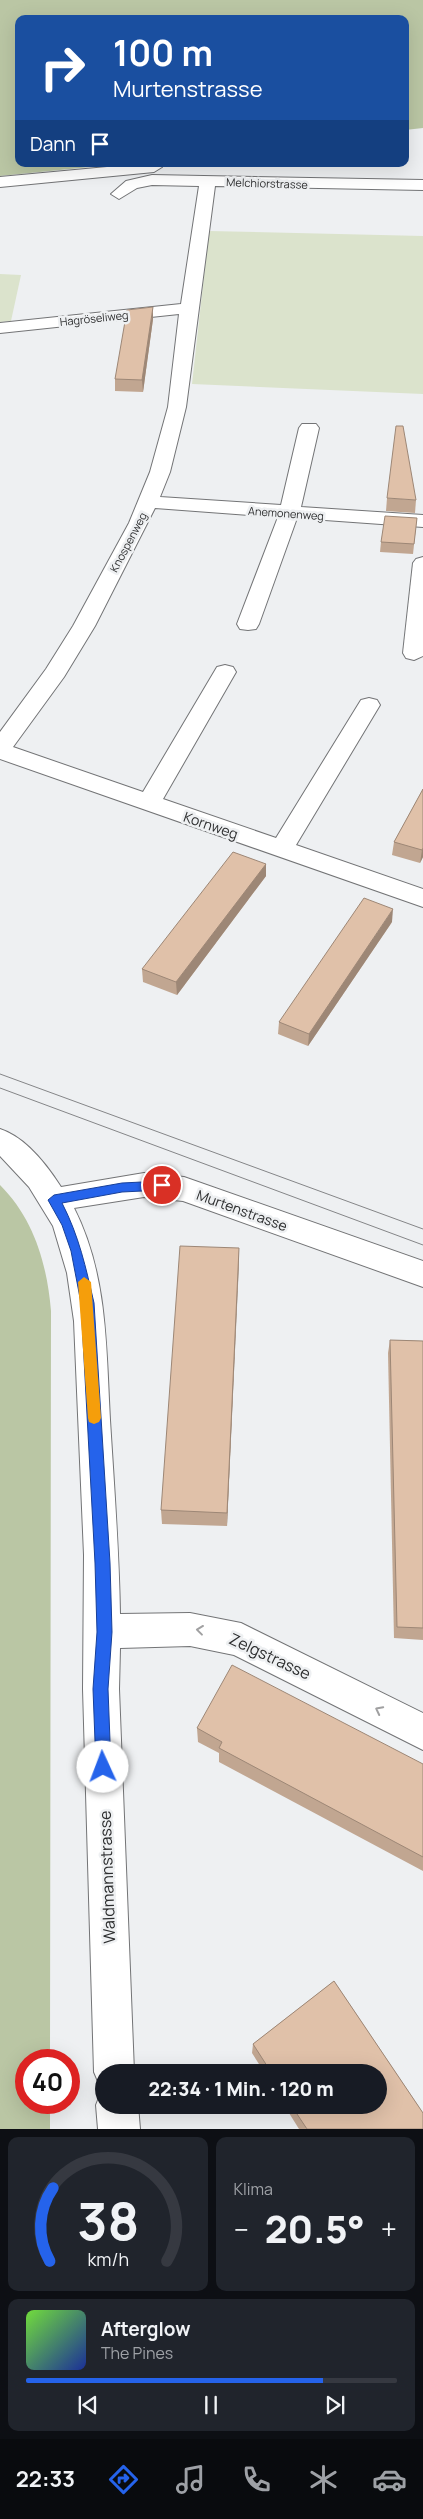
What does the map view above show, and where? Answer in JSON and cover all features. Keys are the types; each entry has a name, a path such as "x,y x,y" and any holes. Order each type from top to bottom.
{"street":[{"path":"0,182 160,167"},
{"path":"239,167 259,176 264,183"},
{"path":"119,194 127,186 145,180 208,181"},
{"name":"Melchiorstrasse","path":"189,308 208,181 423,186"},
{"name":"Hagröseliweg","path":"0,328 189,308"},
{"name":"Knospenweg","path":"0,750 56,672 84,626 148,502 160,472 177,407 189,308"},
{"path":"248,624 289,514 309,428"},
{"name":"Anemonenweg","path":"148,502 289,514 423,521"},
{"path":"414,653 423,563"},
{"path":"149,803 225,672"},
{"path":"281,849 369,705"},
{"name":"Kornweg","path":"0,750 423,898"},
{"name":"Waldmannstrasse","path":"0,1140 29,1168 54,1200 68,1225 77,1251 87,1303 104,1632 101,1689 114,2064"},
{"name":"Murtenstrasse","path":"54,1200 144,1185 184,1189 423,1274"},
{"name":"Zelgstrasse","path":"104,1632 185,1628 224,1633 423,1732"},
{"path":"118,2114 119,2129"}],"green space":[{"path":"0,0 423,0 423,128 409,130 409,15 15,15 15,167 89,167 0,176"},
{"path":"209,231 423,236 423,394 192,384"},
{"path":"0,274 21,275 11,321 0,322"},
{"path":"0,1185 22,1212 37,1243 46,1276 51,1311 50,2049 15,2049 15,2114 50,2114 50,2129 0,2129"}],"building":[{"path":"153,307 142,380 115,379 127,310"},
{"path":"396,426 403,426 416,500 387,498"},
{"path":"385,516 417,518 414,544 381,542"},
{"path":"423,789 423,848 422,850 394,842"},
{"path":"233,852 266,864 176,982 142,969"},
{"path":"364,898 393,909 309,1034 279,1022"},
{"path":"180,1246 239,1248 227,1513 161,1510"},
{"path":"390,1340 423,1341 423,1628 397,1627"},
{"path":"232,1665 423,1764 423,1857 219,1748 222,1742 197,1728"},
{"path":"334,1981 423,2113 423,2129 307,2129 297,2114 387,2114 387,2064 266,2064 253,2044"}],"tram line":[{"path":"0,1074 423,1229"},
{"path":"0,1088 423,1245"}],"slow traffic":[{"path":"84,1282 94,1418"}],"route":[{"path":"103,1767 101,1689 104,1632 102,1563 87,1303 77,1251 68,1225 54,1200 122,1187 162,1185"}]}
